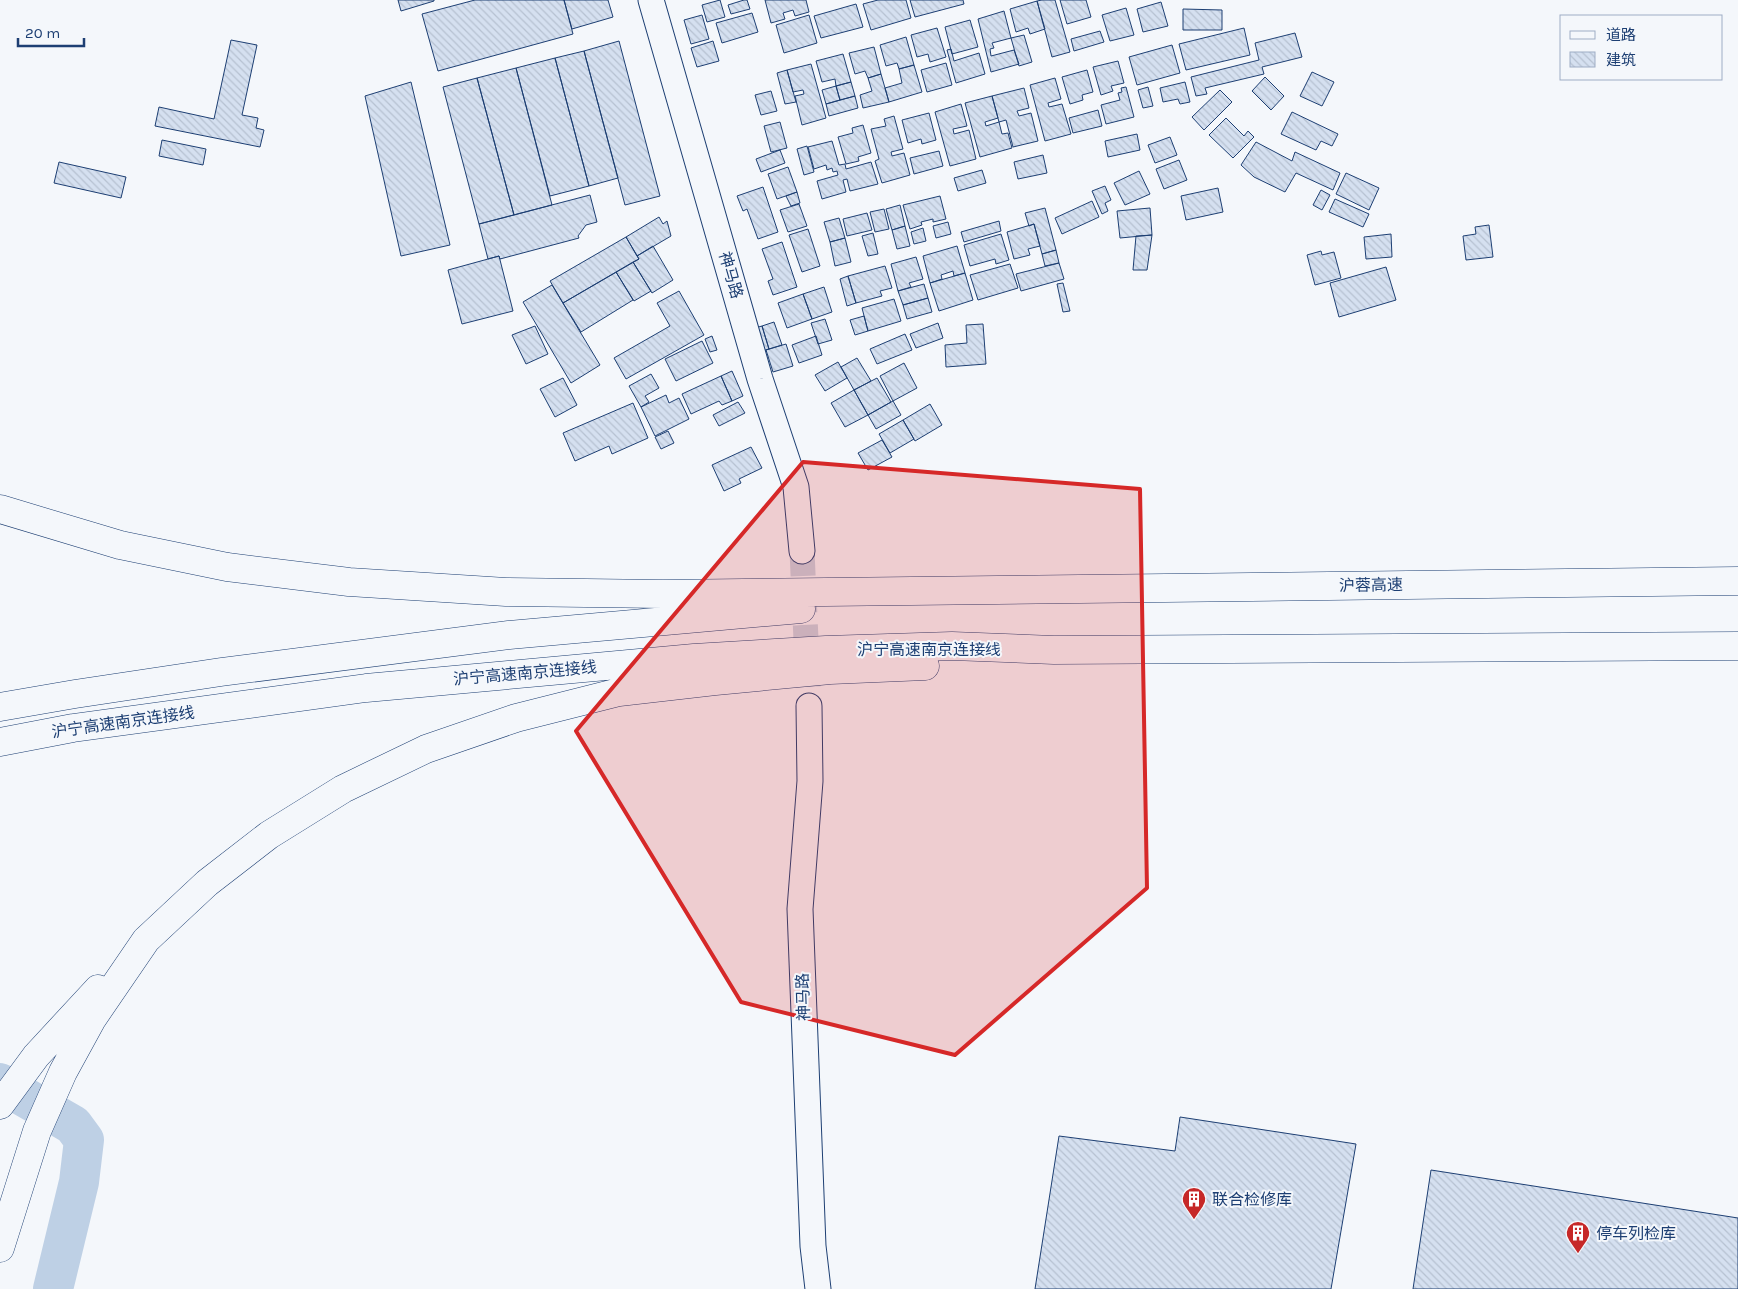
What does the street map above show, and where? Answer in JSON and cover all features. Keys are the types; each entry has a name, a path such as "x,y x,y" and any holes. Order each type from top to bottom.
{"highway":[{"path":"0,509 120,545 227,567 349,582 506,592 634,594 1004,591"},
{"name":"沪蓉高速","path":"1004,591 1738,581"},
{"name":"沪宁高速南京连接线","path":"0,707 221,672 509,636 1004,591"},
{"name":"沪宁高速南京连接线","path":"0,742 74,728 366,688 694,658 826,650 952,646 1054,650"},
{"path":"0,1105 36,1056 81,1006 146,940 208,883 270,835 343,789 426,750 516,718 619,692 830,670 945,665 1054,650 1738,646"},
{"path":"0,1248 37,1131 63,1072 92,1019 146,940"}],"street":[{"name":"神马路","path":"651,0 760,379 796,487 802,551"},
{"name":"神马路","path":"809,706 810,781 800,909 814,1246 818,1289"}],"highlighted area":[{"path":"803,462 1140,489 1147,888 955,1055 741,1002 576,731"}],"building":[{"path":"398,0 434,0 434,1 401,11"},
{"path":"475,0 564,0 573,34 438,71 422,14"},
{"path":"564,0 608,0 613,17 572,29"},
{"path":"720,0 725,17 707,22 702,5"},
{"path":"747,0 750,9 731,14 728,5"},
{"path":"765,0 806,0 809,12 795,16 793,10 783,13 785,19 771,23"},
{"path":"878,0 906,0 911,18 871,30 863,4"},
{"path":"910,0 963,0 964,4 915,17"},
{"path":"1055,0 1070,52 1052,57 1037,1"},
{"path":"1060,0 1086,0 1091,17 1067,24"},
{"path":"1037,1 1045,29 1030,34 1028,28 1016,32 1010,9"},
{"path":"1161,2 1168,26 1143,32 1137,9"},
{"path":"856,4 863,27 821,38 814,16"},
{"path":"1126,8 1134,35 1110,41 1102,15"},
{"path":"1183,9 1222,10 1222,30 1183,30"},
{"path":"1004,11 1011,38 992,43 994,48 990,49 991,56 1014,50 1019,64 991,72 978,19"},
{"path":"752,13 758,32 722,43 716,23"},
{"path":"702,15 709,39 691,44 684,20"},
{"path":"809,15 817,43 784,53 776,25"},
{"path":"970,20 978,47 952,54 945,27"},
{"path":"937,28 946,57 930,62 928,54 917,57 911,35"},
{"path":"1244,28 1250,55 1186,70 1179,44"},
{"path":"1100,31 1104,42 1074,51 1071,39"},
{"path":"1295,33 1302,57 1262,67 1264,74 1205,88 1207,94 1196,96 1191,77 1259,60 1255,43"},
{"path":"1024,35 1032,62 1019,66 1011,38"},
{"path":"906,37 914,65 899,69 897,63 886,66 880,45"},
{"path":"231,40 257,45 242,115 258,118 256,128 264,130 260,147 155,126 159,107 214,119"},
{"path":"619,41 660,196 625,205 584,51"},
{"path":"713,41 719,61 697,67 691,48"},
{"path":"1172,45 1180,73 1137,85 1129,57"},
{"path":"874,47 881,74 868,78 865,71 855,74 849,53"},
{"path":"951,49 954,61 979,53 985,74 956,83 947,50"},
{"path":"584,51 618,178 589,186 555,58"},
{"path":"843,54 851,82 836,86 835,79 822,82 816,61"},
{"path":"555,58 589,186 550,196 516,68"},
{"path":"1118,61 1124,83 1111,86 1113,91 1101,95 1093,67"},
{"path":"946,63 952,85 927,92 921,70"},
{"path":"811,64 826,118 802,125 795,96 804,94 803,90 793,92 787,70"},
{"path":"914,65 922,92 889,102 885,88 902,83 899,69"},
{"path":"516,68 552,205 514,215 477,78"},
{"path":"787,70 796,102 785,104 777,73"},
{"path":"1087,70 1093,92 1082,95 1083,100 1070,104 1062,77"},
{"path":"1312,72 1334,82 1322,106 1300,96"},
{"path":"881,74 889,102 863,108 860,95 872,91 868,78"},
{"path":"1265,77 1284,96 1271,110 1252,91"},
{"path":"477,78 514,215 479,224 443,87"},
{"path":"1055,78 1061,99 1048,103 1049,107 1062,104 1071,134 1045,141 1030,85"},
{"path":"411,82 450,245 401,256 365,96"},
{"path":"851,82 855,96 840,100 836,86"},
{"path":"1185,82 1190,102 1180,104 1178,99 1163,102 1160,88"},
{"path":"836,86 840,100 826,104 822,90"},
{"path":"1126,87 1134,117 1106,124 1101,105 1120,100 1118,93 1122,92 1121,88"},
{"path":"1148,87 1153,106 1143,108 1138,90"},
{"path":"1024,88 1029,108 1017,111 1019,116 1031,113 1038,141 1013,147 1006,120 999,122 992,96"},
{"path":"1220,90 1232,102 1204,130 1192,117"},
{"path":"771,91 777,111 761,115 755,95"},
{"path":"855,96 858,108 829,116 826,104"},
{"path":"992,96 998,118 985,122 986,126 999,122 1002,134 1008,133 1012,148 980,157 965,103"},
{"path":"961,104 967,126 953,129 954,134 969,130 976,159 950,166 935,112"},
{"path":"1098,110 1102,126 1073,133 1069,118"},
{"path":"1292,112 1338,134 1332,146 1321,141 1316,150 1281,134"},
{"path":"929,113 936,140 922,144 921,139 908,143 902,120"},
{"path":"894,116 903,149 891,152 892,156 904,153 910,175 882,183 875,161 879,159 871,129 886,126 884,119"},
{"path":"1226,118 1244,136 1248,131 1254,137 1233,158 1209,135"},
{"path":"780,122 787,148 771,152 764,126"},
{"path":"863,125 871,153 858,157 859,161 846,164 838,137 853,133 852,128"},
{"path":"1137,134 1140,150 1108,157 1105,141"},
{"path":"1170,137 1177,155 1155,163 1148,145"},
{"path":"162,140 206,149 203,165 159,156"},
{"path":"832,141 839,165 845,164 846,169 871,162 878,184 850,191 847,179 843,180 846,192 822,199 817,181 838,175 837,171 833,172 832,168 827,170 826,165 814,169 808,147"},
{"path":"1256,142 1292,161 1295,152 1340,173 1333,190 1296,173 1285,192 1254,177 1241,165"},
{"path":"807,146 814,172 804,175 797,149"},
{"path":"780,150 785,163 761,172 756,159"},
{"path":"939,151 943,166 914,174 910,158"},
{"path":"1043,155 1047,173 1018,179 1014,162"},
{"path":"1179,160 1187,180 1164,189 1156,169"},
{"path":"59,162 126,177 121,198 54,183"},
{"path":"788,167 797,192 777,199 768,174"},
{"path":"982,170 986,183 958,191 954,178"},
{"path":"1139,171 1150,194 1125,205 1114,183"},
{"path":"1346,173 1379,188 1369,210 1336,194"},
{"path":"1105,186 1111,200 1105,203 1108,211 1102,214 1092,191"},
{"path":"763,187 778,232 758,239 747,209 743,211 737,196"},
{"path":"1218,188 1223,212 1186,220 1181,196"},
{"path":"1321,190 1330,195 1322,210 1313,205"},
{"path":"797,192 800,203 791,206 786,196"},
{"path":"590,195 597,222 586,225 578,236 579,238 500,259 499,256 488,259 479,224"},
{"path":"940,196 946,219 933,222 933,219 921,222 922,225 910,229 903,205"},
{"path":"1335,199 1369,214 1363,227 1329,212"},
{"path":"1092,201 1099,217 1062,234 1055,218"},
{"path":"799,204 807,226 788,232 780,210"},
{"path":"900,205 905,226 892,230 886,209"},
{"path":"1045,208 1056,250 1042,254 1034,224 1029,226 1025,213"},
{"path":"1150,208 1152,235 1120,238 1117,211"},
{"path":"884,209 889,229 875,232 870,212"},
{"path":"867,213 872,230 847,236 843,219"},
{"path":"659,217 663,224 667,221 671,236 637,256 626,237"},
{"path":"839,218 845,238 830,242 824,222"},
{"path":"999,221 1001,231 964,242 961,232"},
{"path":"948,222 951,234 936,238 933,226"},
{"path":"1034,224 1040,246 1028,249 1030,255 1014,259 1007,232"},
{"path":"1489,225 1493,257 1466,260 1463,236 1476,234 1475,227"},
{"path":"905,226 910,246 897,249 892,230"},
{"path":"923,228 926,241 914,244 911,232"},
{"path":"808,229 820,266 802,272 789,235"},
{"path":"873,233 878,254 868,256 862,236"},
{"path":"1001,234 1009,260 996,264 995,259 970,266 964,245"},
{"path":"1391,234 1392,257 1366,259 1364,237"},
{"path":"1152,235 1147,270 1133,270 1136,236"},
{"path":"626,237 639,259 563,303 550,281"},
{"path":"845,238 851,262 835,266 830,242"},
{"path":"782,242 797,287 773,295 768,281 773,279 762,249"},
{"path":"653,246 673,280 652,293 633,262 639,259 637,256"},
{"path":"957,246 965,273 954,276 953,271 941,275 942,279 930,283 923,256"},
{"path":"1056,250 1059,263 1045,266 1042,254"},
{"path":"1321,251 1322,255 1334,252 1341,278 1315,285 1307,255"},
{"path":"499,256 513,311 462,324 448,270"},
{"path":"916,257 923,279 909,283 911,287 898,291 891,264"},
{"path":"633,262 651,291 634,301 616,272"},
{"path":"1059,263 1064,279 1021,291 1016,274"},
{"path":"1010,264 1018,288 978,300 970,275"},
{"path":"885,266 892,288 880,291 882,296 856,303 848,276"},
{"path":"1386,267 1396,300 1339,317 1330,283"},
{"path":"616,272 633,300 581,332 563,303"},
{"path":"965,273 973,300 939,311 930,283"},
{"path":"848,276 856,303 847,306 840,279"},
{"path":"1063,283 1070,311 1063,312 1057,284"},
{"path":"924,284 928,298 903,305 898,291"},
{"path":"552,285 600,365 571,383 523,302"},
{"path":"824,287 832,312 812,319 803,294"},
{"path":"679,291 704,335 626,379 614,358 670,326 657,303"},
{"path":"803,294 812,319 787,328 778,303"},
{"path":"928,298 932,312 907,319 903,305"},
{"path":"894,299 901,321 868,331 862,308"},
{"path":"864,316 868,331 855,335 850,320"},
{"path":"825,319 832,340 818,344 811,323"},
{"path":"774,322 782,345 769,349 762,326"},
{"path":"938,323 943,338 916,348 910,334"},
{"path":"983,324 986,364 946,367 945,345 967,343 966,325"},
{"path":"535,326 548,354 526,364 512,335"},
{"path":"762,326 769,349 762,351 755,328"},
{"path":"905,334 912,350 877,364 870,349"},
{"path":"712,336 717,350 710,352 705,339"},
{"path":"816,336 822,355 799,363 792,345"},
{"path":"702,341 713,363 676,381 665,359"},
{"path":"786,344 793,366 773,372 766,350"},
{"path":"857,358 871,381 854,390 841,367"},
{"path":"838,362 847,378 825,391 815,375"},
{"path":"904,363 917,388 893,401 880,376"},
{"path":"732,371 743,396 732,401 721,376"},
{"path":"651,374 659,388 645,396 649,402 641,407 629,386"},
{"path":"721,376 732,401 722,405 719,401 691,414 682,394"},
{"path":"563,378 577,405 555,417 540,389"},
{"path":"877,378 891,402 868,415 854,390"},
{"path":"854,390 868,415 845,427 831,403"},
{"path":"666,395 669,403 679,398 689,419 655,436 641,407"},
{"path":"893,401 901,415 876,429 868,415"},
{"path":"738,402 745,413 719,426 713,415"},
{"path":"633,403 648,438 612,454 609,446 575,461 563,433"},
{"path":"930,404 942,425 915,441 903,420"},
{"path":"903,420 914,439 890,453 879,434"},
{"path":"668,431 674,443 661,449 655,437"},
{"path":"882,440 892,457 868,470 858,453"},
{"path":"751,447 762,468 739,479 741,483 724,491 712,465"},
{"name":"联合检修库","path":"1180,1117 1356,1144 1331,1289 1035,1289 1059,1136 1175,1151"},
{"name":"停车列检库","path":"1431,1170 1738,1218 1738,1289 1413,1289"}],"waterway":[{"path":"0,1083 73,1125 84,1140 79,1182 53,1289"}],"tunnel":[{"path":"802,551 809,706"}],"place":[{"name":"联合检修库","path":"1194,1220"},
{"name":"停车列检库","path":"1578,1254"}]}
